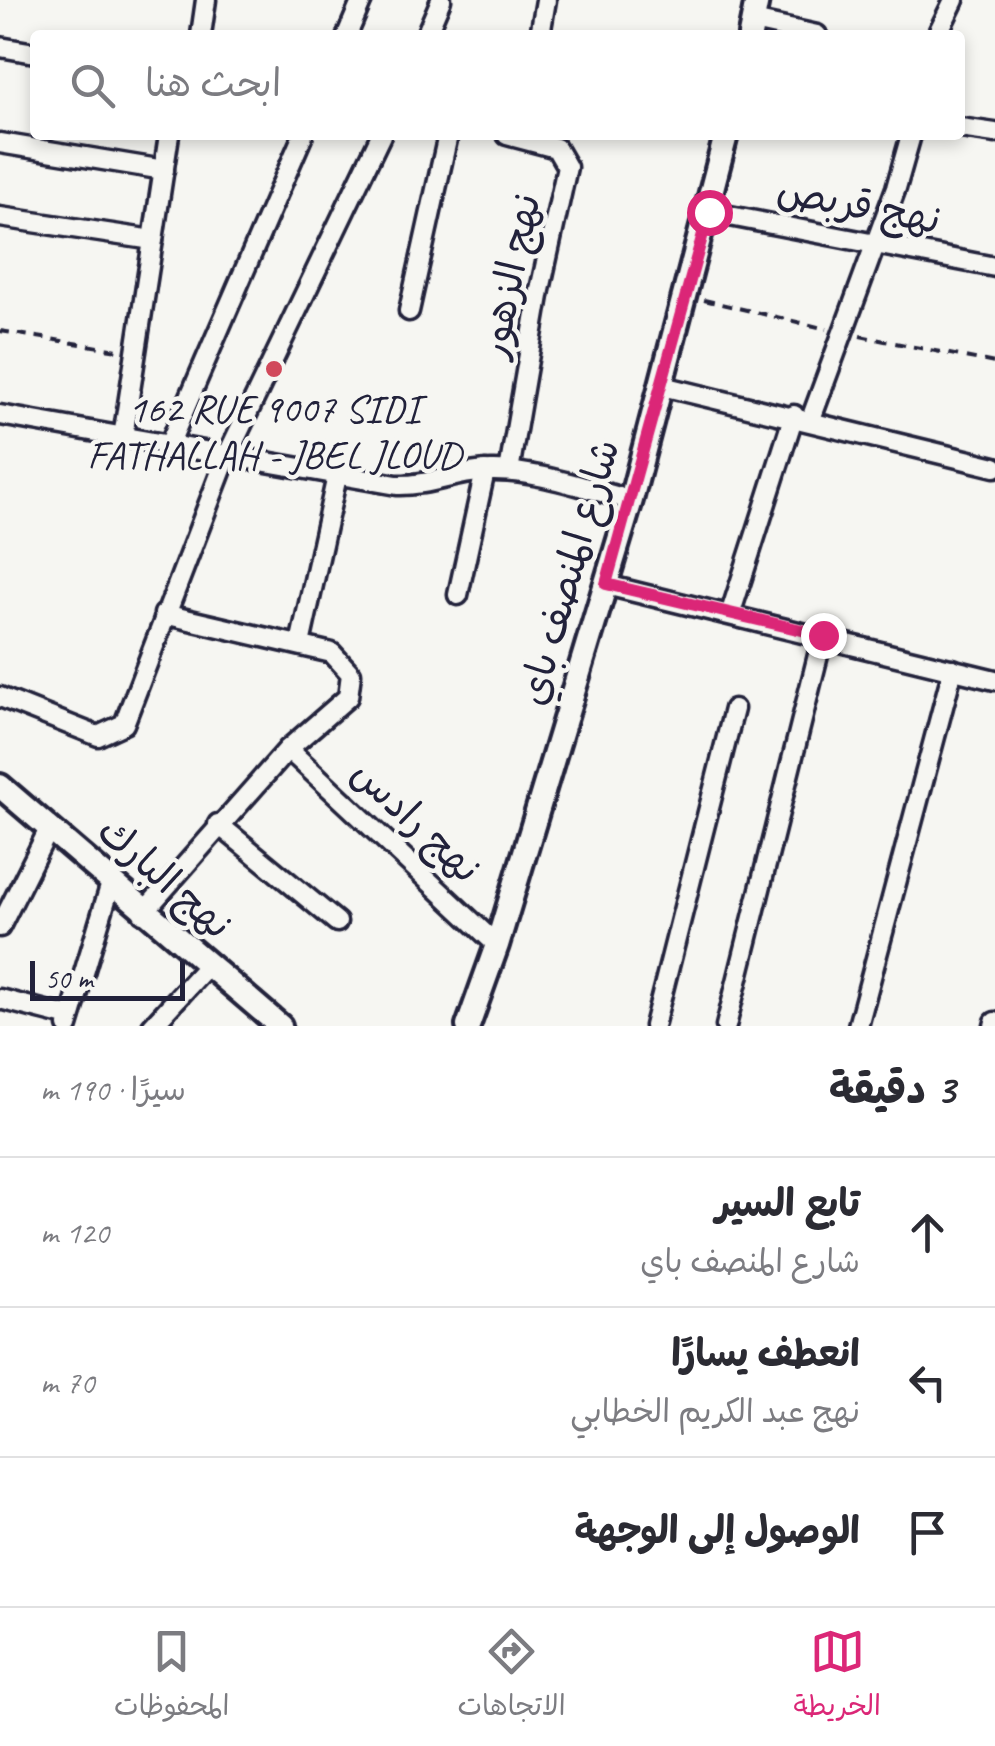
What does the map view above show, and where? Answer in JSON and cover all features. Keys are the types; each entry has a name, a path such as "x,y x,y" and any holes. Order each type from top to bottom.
{"street":[{"path":"202,30 206,0"},
{"path":"349,30 362,0"},
{"path":"428,30 442,0"},
{"path":"541,30 546,0"},
{"path":"939,30 954,0"},
{"path":"753,19 797,30"},
{"path":"0,47 30,52"},
{"path":"965,129 995,132"},
{"path":"124,437 168,140"},
{"path":"169,445 301,140"},
{"path":"0,697 98,736 120,729 227,456 380,140"},
{"path":"409,311 447,140"},
{"name":"نهج الزهور","path":"508,471 567,166 556,148 529,140"},
{"name":"شارع المنصف باي","path":"468,1026 497,945 631,500 725,140"},
{"path":"731,612 802,417 875,242 909,140"},
{"path":"0,143 164,170"},
{"name":"نهج قربص","path":"709,212 995,267"},
{"path":"0,218 154,240"},
{"path":"662,386 995,467"},
{"path":"0,415 337,476 424,486 485,471 508,471 631,500"},
{"path":"458,595 485,471"},
{"path":"300,644 337,476"},
{"path":"606,584 995,680"},
{"path":"143,912 288,749 348,696 351,674 332,653 164,614"},
{"path":"726,1026 823,635"},
{"path":"858,1026 953,668"},
{"path":"654,1026 734,709"},
{"name":"نهج رادس","path":"288,749 497,945"},
{"name":"نهج البارك","path":"0,786 280,1026"},
{"path":"218,824 337,922"},
{"path":"0,928 50,827"},
{"path":"0,999 69,1022 111,882"},
{"path":"152,1026 208,965"}],"path":[{"path":"0,331 137,353"}],"place":[{"name":"162 RUE 9007 SIDI FATHALLAH - JBEL JLOUD","path":"274,369"}],"route":[{"path":"709,212 606,584 823,635"}]}
